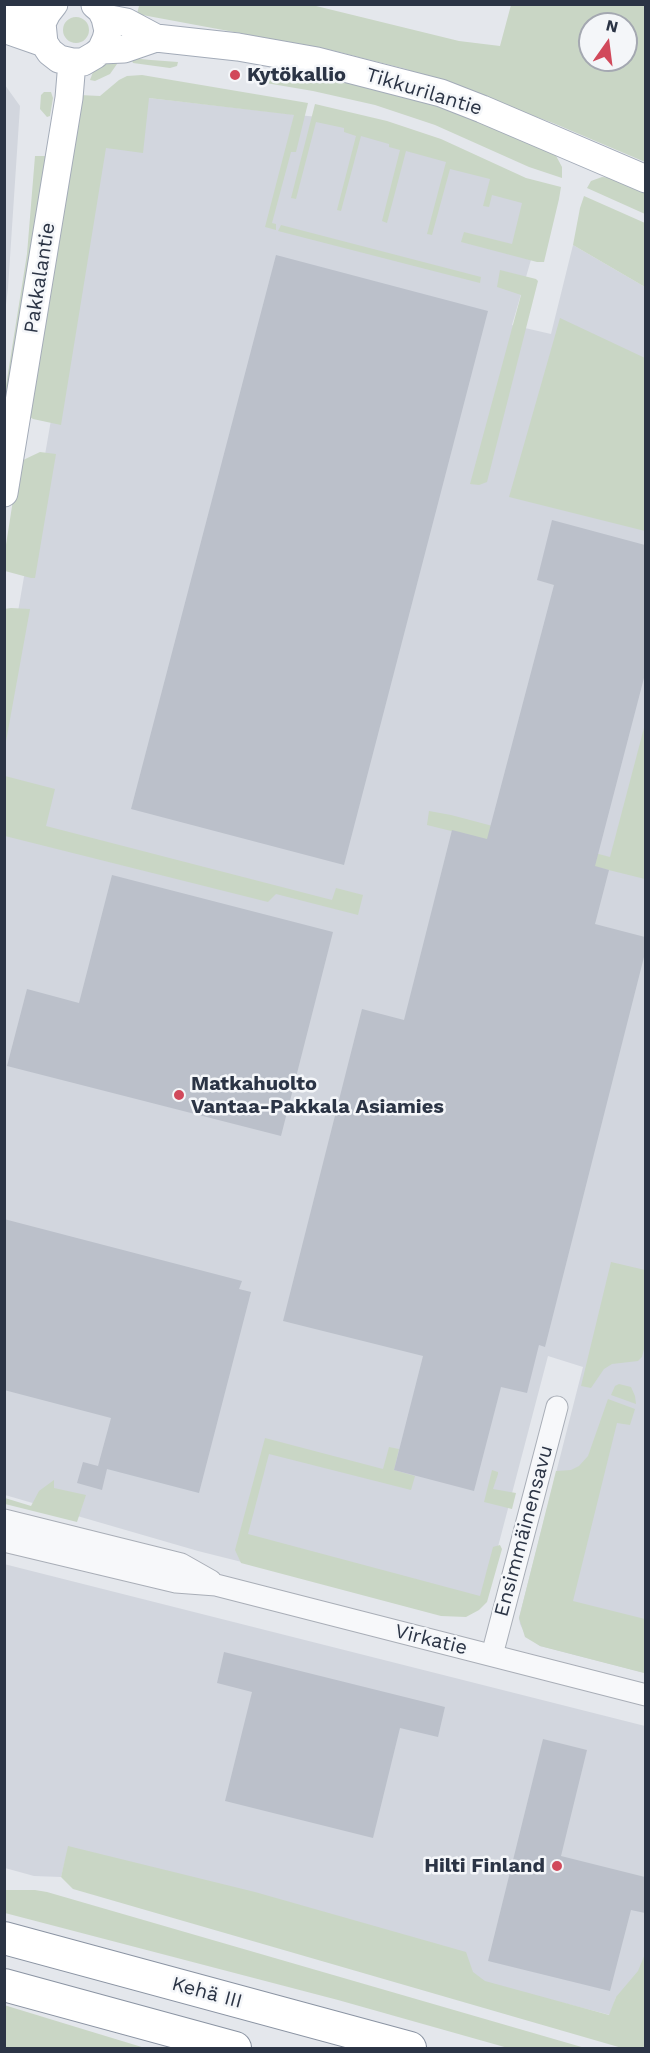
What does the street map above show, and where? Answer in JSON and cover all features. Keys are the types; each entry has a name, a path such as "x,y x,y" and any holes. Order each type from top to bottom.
{"highway":[{"name":"Kehä III","path":"4,1938 410,2049"},
{"path":"4,1985 235,2049"}],"main road":[{"path":"4,13 50,9"},
{"path":"50,9 42,23 44,43 59,59 72,62"},
{"path":"100,11 108,31 101,50"},
{"name":"Tikkurilantie","path":"100,11 156,38 307,59 408,84 482,109 645,179"},
{"path":"4,29 44,43"},
{"name":"Tikkurilantie","path":"72,62 83,62 101,50 124,49 156,38"},
{"name":"Pakkalantie","path":"4,493 69,98 72,62"}],"street":[{"name":"Ensimmäinensavu","path":"492,1655 557,1407"},
{"name":"Virkatie","path":"4,1520 181,1564 216,1584"},
{"name":"Virkatie","path":"4,1541 176,1582 216,1584 645,1695"}],"shaded area":[{"path":"5,85 20,106 5,313"},
{"path":"149,98 361,122 521,182 535,246 512,325 551,334 573,245 645,287 645,1673 540,1646 525,1634 520,1624 519,1618 583,1367 548,1356 484,1600 453,1615 198,1551 5,1495 5,687 103,118"},
{"path":"4,1564 645,1726 645,2006 616,1997 610,2015 249,1922 69,1847 61,1877 34,1876 5,1868"}],"green space":[{"path":"136,5 312,5 459,41 500,46 511,5 645,5 645,162 553,123 406,69 331,50 137,14 139,6"},
{"path":"76,17 85,21 89,30 85,39 76,43 67,39 63,30 67,21"},
{"path":"131,58 178,62 177,66 170,68 133,63"},
{"path":"117,59 117,64 110,74 95,81 90,80 93,72 103,63"},
{"path":"248,71 272,74 311,71 433,102 554,152 562,167 562,178 529,167 435,125 375,105 260,82 248,78"},
{"path":"142,75 308,103 296,152 291,152 272,223 276,224 276,230 265,227 294,115 149,98 143,153 106,148 61,425 33,419 27,415 79,95 100,96 127,76"},
{"path":"44,92 51,92 53,98 50,116 47,117 40,109 41,95"},
{"path":"315,104 387,121 441,139 526,178 561,187 544,262 461,242 464,232 512,244 522,203 492,195 489,207 483,206 490,179 450,169 432,235 427,234 446,162 406,151 387,223 382,221 400,150 389,147 389,144 361,136 341,211 337,210 356,136 344,132 344,128 316,122 296,199 291,198"},
{"path":"35,156 45,156 45,182 8,401 5,402 27,254"},
{"path":"602,177 613,178 645,191 645,214 587,188 591,181"},
{"path":"584,196 645,223 645,287 573,245"},
{"path":"281,225 481,277 480,283 278,231"},
{"path":"500,270 538,281 487,482 479,485 470,484 521,295 497,287"},
{"path":"560,318 645,358 645,531 509,497"},
{"path":"40,452 56,454 35,578 31,578 5,571 5,551 19,462"},
{"path":"4,609 30,609 5,747"},
{"path":"645,724 645,879 427,825 429,811 610,857"},
{"path":"5,776 55,789 46,826 332,900 336,888 363,895 358,915 276,894 268,902 5,836"},
{"path":"611,1262 645,1270 645,1345 642,1357 638,1361 612,1364 604,1369 591,1388 581,1386"},
{"path":"619,1384 631,1387 636,1404 611,1395 615,1386"},
{"path":"608,1399 635,1409 630,1425 617,1423 573,1601 645,1619 646,1672 644,1673 540,1646 525,1637 519,1618 556,1471 571,1470 579,1466 588,1456"},
{"path":"265,1438 383,1469 389,1447 399,1449 394,1470 415,1476 411,1490 269,1454 248,1534 480,1596 493,1547 500,1545 502,1549 487,1602 479,1610 466,1617 441,1616 241,1563 235,1550"},
{"path":"492,1470 498,1472 493,1489 516,1493 512,1509 484,1502"},
{"path":"54,1480 54,1488 86,1495 77,1522 5,1504 5,1498 31,1506 39,1491"},
{"path":"68,1846 255,1892 466,1952 473,1972 485,1981 609,2015 616,1997 638,1971 645,1954 645,2048 622,2048 73,1889 61,1877"},
{"path":"5,1890 47,1892 585,2048 508,2048 338,2000 5,1913"},
{"path":"4,2005 76,2027 145,2048 5,2048"}],"building":[{"path":"276,255 488,311 344,865 131,809"},
{"path":"552,520 645,545 645,674 595,866 609,870 595,924 645,937 645,953 545,1347 539,1345 527,1393 501,1387 474,1491 394,1470 423,1356 283,1321 362,1009 404,1020 452,830 487,839 554,585 537,580"},
{"path":"112,875 333,932 281,1136 7,1066 27,989 79,1003"},
{"path":"4,1219 242,1281 239,1289 251,1292 199,1493 107,1469 102,1490 77,1483 83,1462 98,1466 111,1418 4,1390"},
{"path":"224,1652 445,1707 438,1737 400,1728 373,1838 225,1801 252,1692 217,1683"},
{"name":"Hilti Finland","path":"543,1739 587,1750 561,1856 645,1877 645,1913 631,1910 610,1991 488,1961"}],"place":[{"name":"Kytökallio","path":"235,75"},
{"name":"Matkahuolto Vantaa-Pakkala Asiamies","path":"179,1095"},
{"name":"Hilti Finland","path":"557,1866"}]}
